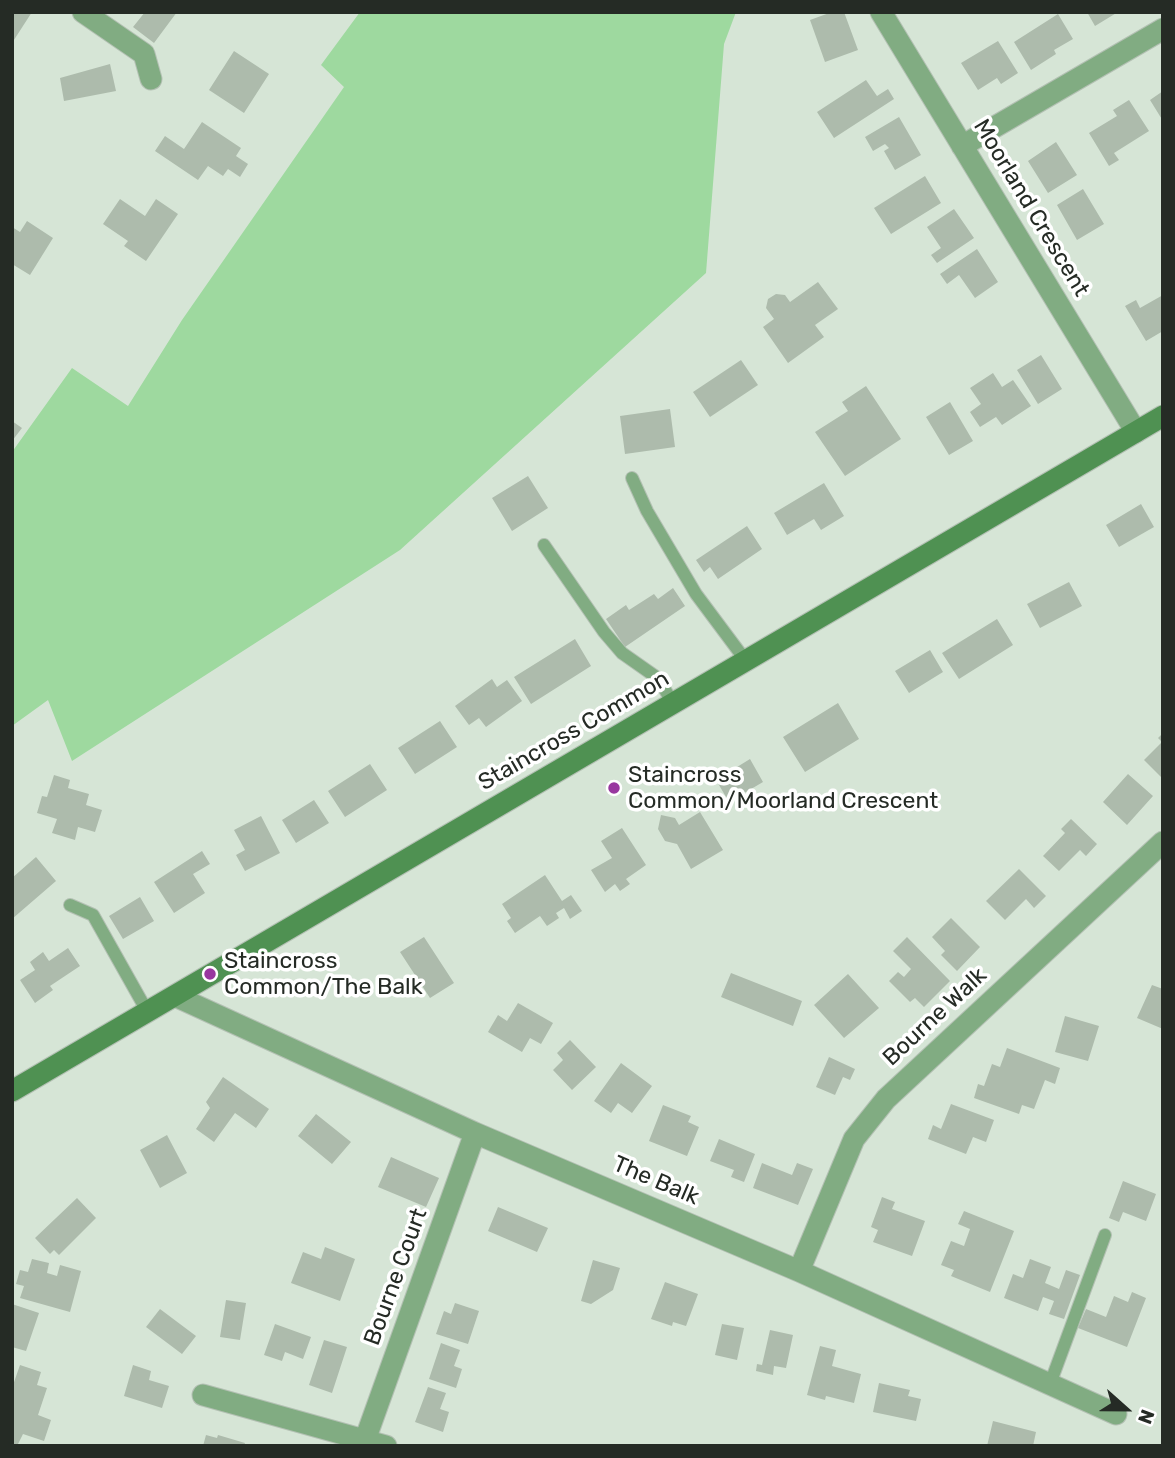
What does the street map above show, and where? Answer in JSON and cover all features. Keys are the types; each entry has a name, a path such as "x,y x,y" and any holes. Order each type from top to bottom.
{"street":[{"path":"83,12 145,54 151,79"},
{"name":"Moorland Crescent","path":"881,12 1136,432"},
{"path":"962,146 1163,29"},
{"name":"Staincross Common","path":"12,1091 1163,416"},
{"name":"Bourne Walk","path":"799,1271 854,1139 886,1099 1163,842"},
{"name":"The Balk","path":"175,996 475,1133 799,1271 1116,1414"},
{"name":"Bourne Court","path":"203,1395 376,1443 475,1133"}],"lane":[{"path":"632,478 647,511 696,594 746,661"},
{"path":"544,545 604,632 622,653 659,679 673,704"},
{"path":"70,905 93,915 148,1011"},
{"path":"1050,1384 1105,1235"}],"green space":[{"path":"360,12 736,12 724,44 706,273 400,550 72,761 48,700 12,726 12,452 72,368 128,406 182,320 344,87 321,65"}],"building":[{"path":"12,12 32,12 12,43"},
{"path":"145,12 177,12 154,43 133,27"},
{"path":"832,12 844,12 858,50 825,62 810,20"},
{"path":"1087,12 1118,12 1095,26"},
{"path":"1058,14 1073,39 1054,50 1056,54 1031,70 1014,42"},
{"path":"998,41 1018,73 1001,84 997,78 978,90 961,63"},
{"path":"234,51 269,74 244,113 209,90"},
{"path":"110,64 116,91 64,101 60,78"},
{"path":"866,80 877,96 888,89 894,99 834,138 817,112"},
{"path":"1163,91 1163,121 1150,100"},
{"path":"1129,100 1149,131 1114,153 1119,160 1109,166 1089,133 1117,116 1113,110"},
{"path":"899,117 921,155 895,170 884,151 889,148 885,144 873,151 865,137"},
{"path":"202,122 241,148 236,156 248,164 240,177 228,169 223,176 208,166 198,180 155,151 165,136 184,149"},
{"path":"1056,142 1077,175 1048,193 1028,161"},
{"path":"925,176 941,203 891,234 874,208"},
{"path":"1083,189 1104,224 1077,240 1057,205"},
{"path":"120,199 145,216 156,199 178,214 146,261 124,246 128,241 103,224"},
{"path":"954,209 974,238 937,263 931,255 941,248 927,227"},
{"path":"27,221 53,238 30,275 12,264 12,227 20,232"},
{"path":"977,249 998,282 975,298 959,275 947,284 940,274"},
{"path":"818,282 838,309 815,325 824,337 788,363 763,327 774,319 766,308 768,299 776,294 785,295 790,302"},
{"path":"1163,295 1163,331 1146,341 1125,306 1136,300 1140,308"},
{"path":"1041,355 1062,389 1038,404 1017,370"},
{"path":"741,360 758,385 710,417 693,392"},
{"path":"993,373 1002,387 1013,380 1031,406 1002,425 996,417 980,427 970,412 981,404 970,388"},
{"path":"866,386 901,439 845,476 815,432 848,411 842,402"},
{"path":"950,402 973,441 949,455 926,417"},
{"path":"670,409 675,447 625,454 620,416"},
{"path":"12,421 22,428 12,441"},
{"path":"528,476 548,508 512,531 492,498"},
{"path":"824,483 844,516 821,530 814,519 787,535 774,513"},
{"path":"1141,504 1154,527 1119,547 1106,525"},
{"path":"747,526 762,549 718,579 710,567 704,572 696,560"},
{"path":"1069,582 1082,606 1040,628 1027,604"},
{"path":"673,588 685,606 625,647 606,619 626,605 629,610 654,594 658,599"},
{"path":"997,619 1013,645 959,679 942,653"},
{"path":"575,639 591,666 531,704 514,677"},
{"path":"930,650 943,672 909,693 895,671"},
{"path":"492,679 497,687 507,680 522,701 486,727 479,718 469,725 455,706"},
{"path":"838,703 859,739 805,772 783,737"},
{"path":"440,721 457,747 415,774 398,748"},
{"path":"1163,733 1161,777 1144,760 1162,742 1158,738"},
{"path":"750,759 763,782 729,802 716,780"},
{"path":"370,764 387,790 345,817 328,791"},
{"path":"1128,774 1153,796 1127,825 1103,802"},
{"path":"54,775 70,780 68,788 89,794 86,805 102,810 95,832 78,827 75,840 52,833 57,819 37,813 42,796 47,797"},
{"path":"314,800 329,823 296,843 282,820"},
{"path":"700,812 723,850 691,869 677,844 665,841 658,829 661,815 675,818 679,825"},
{"path":"261,816 280,853 245,871 236,855 245,850 234,830"},
{"path":"1071,819 1097,844 1086,856 1080,850 1059,871 1043,856 1065,833 1061,829"},
{"path":"622,828 646,865 626,879 630,884 620,891 615,884 605,892 591,870 612,858 601,841"},
{"path":"202,851 210,864 193,874 205,893 174,913 154,882"},
{"path":"36,857 56,881 12,919 12,878"},
{"path":"1019,869 1046,896 1034,908 1026,899 1005,920 986,901"},
{"path":"545,875 562,901 571,895 582,911 570,919 564,908 556,913 559,918 547,926 540,916 515,933 507,921 511,918 502,904"},
{"path":"140,897 154,921 123,939 109,916"},
{"path":"951,918 980,947 957,971 941,955 945,951 932,937"},
{"path":"424,937 454,983 430,998 400,952"},
{"path":"907,937 950,981 924,1007 915,998 910,1002 889,981 898,972 904,977 911,969 893,951"},
{"path":"68,948 80,966 50,986 53,990 35,1003 20,980 35,970 30,962 43,952 49,961"},
{"path":"731,973 802,1001 793,1026 721,997"},
{"path":"848,974 879,1008 844,1038 814,1005"},
{"path":"1152,985 1163,989 1163,1029 1137,1018"},
{"path":"518,1003 553,1023 541,1044 530,1038 522,1052 488,1032 498,1015 507,1021"},
{"path":"1065,1016 1099,1026 1088,1061 1055,1052"},
{"path":"570,1040 596,1067 572,1090 553,1070 563,1060 557,1053"},
{"path":"1007,1048 1060,1068 1055,1084 1045,1080 1034,1109 1022,1105 1019,1114 974,1098 978,1084 984,1086 992,1064 1000,1067"},
{"path":"829,1057 855,1069 850,1080 843,1077 835,1095 816,1087"},
{"path":"621,1063 652,1086 632,1113 618,1103 611,1113 594,1101"},
{"path":"223,1077 269,1109 256,1128 235,1113 214,1142 196,1129 210,1108 206,1102"},
{"path":"951,1104 994,1120 986,1142 973,1137 966,1154 928,1139 933,1125 941,1129"},
{"path":"663,1105 691,1116 688,1122 699,1127 687,1156 649,1141"},
{"path":"316,1114 351,1142 332,1164 298,1136"},
{"path":"167,1135 187,1173 160,1188 140,1150"},
{"path":"719,1139 755,1154 744,1182 731,1177 734,1170 710,1161"},
{"path":"391,1157 439,1178 426,1207 378,1187"},
{"path":"762,1163 792,1175 797,1163 813,1169 798,1205 753,1188"},
{"path":"1123,1181 1156,1194 1146,1221 1123,1212 1119,1222 1109,1218"},
{"path":"882,1197 895,1202 892,1209 925,1221 912,1256 873,1242 878,1230 871,1227"},
{"path":"77,1198 96,1218 59,1255 54,1250 50,1254 35,1238"},
{"path":"498,1207 548,1228 537,1252 488,1231"},
{"path":"964,1211 1014,1231 990,1292 951,1276 954,1270 941,1265 951,1241 964,1246 970,1229 958,1224"},
{"path":"325,1247 355,1259 340,1301 291,1283 303,1252 321,1259"},
{"path":"32,1259 49,1263 47,1273 57,1276 60,1265 81,1271 70,1312 20,1298 24,1286 16,1284 20,1270 28,1272"},
{"path":"1030,1259 1051,1267 1045,1283 1059,1289 1066,1270 1080,1275 1064,1319 1049,1314 1054,1301 1043,1297 1038,1311 1004,1298 1013,1274 1023,1278"},
{"path":"593,1260 620,1268 613,1290 591,1304 581,1301"},
{"path":"665,1282 698,1294 686,1326 673,1322 672,1326 651,1319"},
{"path":"1132,1292 1146,1298 1127,1347 1078,1328 1086,1309 1106,1317 1114,1296 1128,1302"},
{"path":"226,1300 246,1303 240,1340 220,1337"},
{"path":"455,1303 479,1311 468,1344 436,1334 444,1311 451,1314"},
{"path":"12,1304 39,1313 26,1351 12,1347"},
{"path":"160,1309 196,1336 182,1354 146,1327"},
{"path":"275,1324 311,1337 303,1359 285,1352 282,1361 264,1355"},
{"path":"722,1324 744,1328 737,1360 715,1355"},
{"path":"770,1330 793,1335 786,1368 774,1366 773,1375 756,1371 757,1364 762,1365"},
{"path":"324,1340 347,1347 332,1393 309,1385"},
{"path":"441,1343 460,1350 454,1366 462,1369 456,1388 429,1379"},
{"path":"820,1346 836,1350 832,1366 861,1374 854,1403 826,1396 825,1400 807,1395"},
{"path":"20,1365 41,1372 37,1385 47,1388 38,1415 51,1420 44,1441 23,1434 17,1446 12,1444 12,1388"},
{"path":"133,1365 151,1371 149,1380 169,1386 162,1408 124,1396"},
{"path":"879,1383 910,1390 908,1396 921,1399 916,1421 873,1412"},
{"path":"428,1387 446,1393 440,1409 449,1412 443,1432 415,1422"},
{"path":"993,1421 1036,1432 1033,1446 987,1446"},
{"path":"206,1435 217,1438 218,1435 245,1443 244,1446 203,1446"}],"place":[{"name":"Staincross Common/Moorland Crescent","path":"614,788"},
{"name":"Staincross Common/The Balk","path":"210,974"}]}
